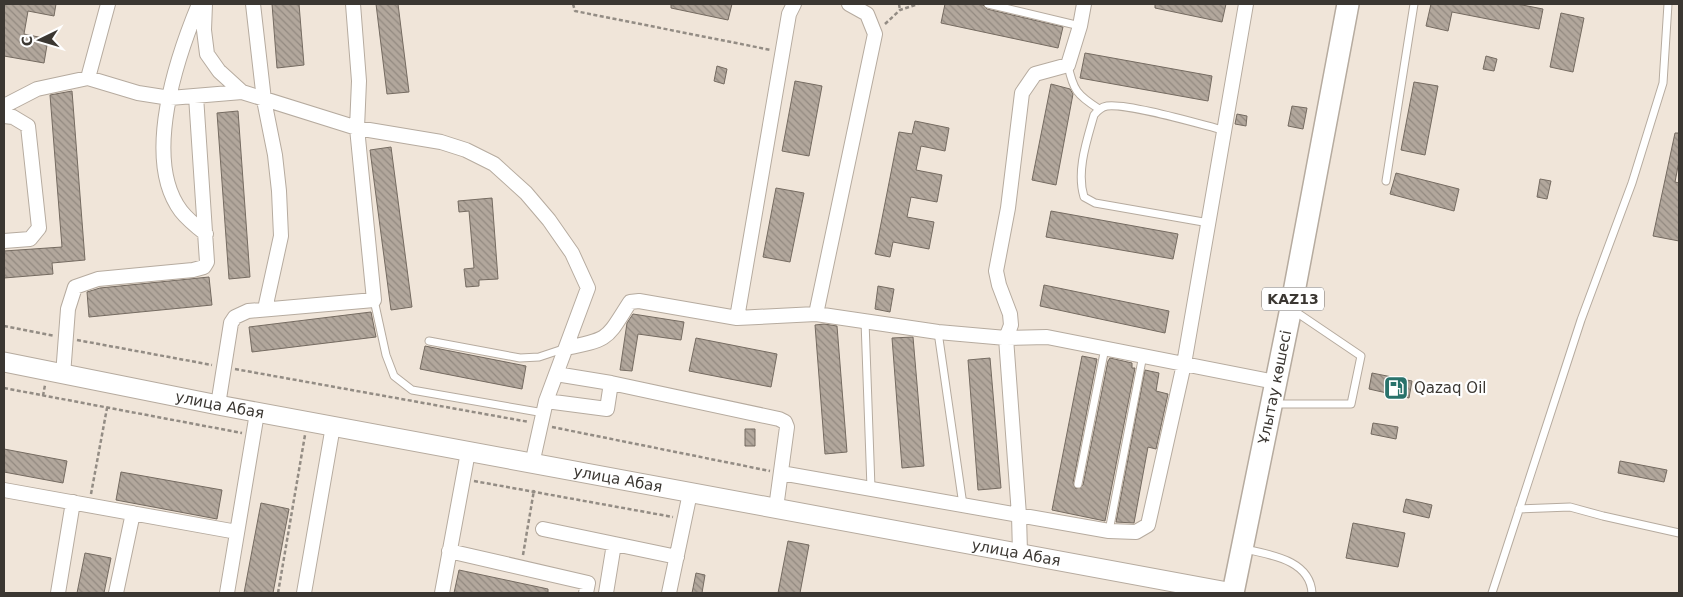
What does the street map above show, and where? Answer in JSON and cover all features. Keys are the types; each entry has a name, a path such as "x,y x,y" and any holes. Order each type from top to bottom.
{"main road":[{"name":"Ұлытау көшесі","path":"1233,593 1291,308 1348,4"}],"street":[{"path":"88,78 108,4"},
{"path":"198,4 176,63 162,146 171,190 179,209 190,222 206,234"},
{"path":"206,4 204,30 208,54 219,71 242,92 357,128 441,142 466,150 494,164 526,193 572,253 588,288 556,374 544,413 532,464"},
{"path":"253,4 264,100 275,155 281,236 266,309"},
{"path":"218,406 234,317 248,311 374,300 357,128 360,81 353,4"},
{"path":"737,318 782,52 789,14 794,4"},
{"path":"816,314 875,34 867,14 848,4"},
{"path":"1020,554 1019,515 1006,338 1011,325 1010,314 996,271 1008,208 1022,92 1036,74 1068,65 1080,26 1084,4"},
{"path":"781,473 1109,531 1136,532 1148,525 1184,364 1246,4"},
{"path":"4,106 37,90 88,78 138,93 170,98 242,92"},
{"path":"62,375 67,338 68,309 75,287 98,279 199,269 204,267 207,262 196,96"},
{"path":"4,116 13,117 28,126 40,228 30,239 4,242"},
{"path":"566,348 598,342 607,337 630,302 639,301 737,318 816,314 938,332 1006,338 1047,337 1275,382"},
{"name":"улица Абая","path":"4,362 218,406 1233,593"},
{"path":"556,374 611,383 785,422 787,427 776,508"},
{"path":"544,413 607,409 611,383"},
{"path":"227,593 257,413"},
{"path":"304,593 333,426"},
{"path":"442,593 468,452"},
{"path":"4,490 237,532"},
{"path":"669,593 690,493"},
{"path":"58,593 73,502"},
{"path":"116,593 133,513"},
{"path":"544,529 677,557"},
{"path":"606,593 614,544"},
{"path":"449,551 588,583 586,593"}],"lane":[{"path":"988,4 1080,26"},
{"path":"1386,181 1414,4"},
{"path":"1492,593 1581,320 1632,183 1664,83 1668,4"},
{"path":"1068,65 1072,87 1082,98 1099,109"},
{"path":"1209,223 1096,203 1084,197 1080,184 1082,162 1089,132 1099,109 1108,106 1223,130"},
{"path":"374,300 386,355 394,376 412,390 544,413"},
{"path":"1271,404 1351,404 1361,356 1291,308"},
{"path":"865,321 872,488"},
{"path":"938,332 963,505"},
{"path":"429,341 520,358 538,357 566,348"},
{"path":"1078,484 1105,348"},
{"path":"1109,531 1143,356"},
{"path":"1519,508 1570,506 1679,534"},
{"path":"1242,548 1283,557 1302,570 1312,584 1312,593"}],"path":[{"path":"573,4 575,11 782,52"},
{"path":"899,4 900,10"},
{"path":"875,34 900,10 918,4"},
{"path":"4,326 226,368 544,413 781,473"},
{"path":"4,388 254,435"},
{"path":"89,505 107,408"},
{"path":"278,593 307,422"},
{"path":"463,479 534,490 685,519"},
{"path":"521,568 534,490"}],"building":[{"path":"4,4 56,4 54,16 28,11 24,34 48,39 44,63 4,56"},
{"path":"272,4 299,4 304,65 277,68"},
{"path":"376,4 398,4 409,92 387,94"},
{"path":"671,4 732,4 728,20 671,8"},
{"path":"945,4 983,5 987,9 1063,27 1058,48 941,23"},
{"path":"1155,4 1226,4 1222,22 1155,8"},
{"path":"1431,4 1517,4 1543,9 1539,29 1452,12 1448,31 1426,26"},
{"path":"1561,13 1584,18 1573,72 1550,67"},
{"path":"1085,53 1212,76 1208,101 1080,78"},
{"path":"1486,56 1497,59 1494,71 1483,69"},
{"path":"717,66 727,69 724,84 714,81"},
{"path":"795,81 822,86 809,156 782,151"},
{"path":"1414,82 1438,86 1425,155 1401,150"},
{"path":"1051,84 1070,89 1073,94 1056,185 1032,180"},
{"path":"72,91 85,260 52,263 53,274 4,278 4,251 62,247 50,95"},
{"path":"1292,106 1307,108 1303,129 1288,126"},
{"path":"238,111 250,277 229,279 217,113"},
{"path":"1237,114 1247,116 1246,126 1235,124"},
{"path":"915,121 949,128 945,151 921,146 916,170 942,175 937,202 911,197 907,217 934,222 929,249 893,242 890,257 875,254 899,132 912,134"},
{"path":"1675,133 1679,133 1679,161 1675,182 1679,183 1679,241 1653,236"},
{"path":"391,147 412,307 391,310 370,150"},
{"path":"1396,173 1459,189 1454,211 1390,194"},
{"path":"1540,179 1551,181 1547,199 1537,197"},
{"path":"776,188 804,193 790,262 763,257"},
{"path":"492,198 498,279 479,280 479,286 466,287 464,269 474,268 469,211 459,212 458,201"},
{"path":"1051,211 1178,234 1173,259 1046,237"},
{"path":"209,277 212,305 89,317 87,292 100,288"},
{"path":"1044,285 1169,311 1165,333 1040,306"},
{"path":"878,286 894,289 890,312 875,309"},
{"path":"371,312 376,337 252,352 249,327"},
{"path":"633,314 684,322 681,340 638,334 632,371 620,370 627,323"},
{"path":"815,325 837,326 847,452 825,454"},
{"path":"913,337 924,466 902,468 892,338"},
{"path":"696,338 777,354 771,387 689,371"},
{"path":"425,346 526,366 522,389 420,369"},
{"path":"1082,356 1097,359 1073,483 1076,489 1083,485 1108,361 1110,358 1132,363 1132,368 1135,368 1105,521 1052,510"},
{"path":"990,358 1001,488 978,490 968,360"},
{"path":"1145,370 1159,373 1156,391 1168,394 1156,449 1148,447 1134,523 1116,522"},
{"path":"1372,373 1412,381 1409,398 1369,389"},
{"path":"1373,423 1398,427 1396,439 1371,434"},
{"path":"745,429 755,429 755,446 745,446"},
{"path":"4,449 67,461 63,483 4,472"},
{"path":"1620,461 1667,470 1664,482 1618,473"},
{"path":"121,472 222,490 217,519 116,500"},
{"path":"1406,499 1432,505 1429,518 1403,512"},
{"path":"261,503 289,509 273,593 244,593"},
{"path":"1353,523 1405,533 1398,567 1346,558"},
{"path":"788,541 809,545 800,593 778,593"},
{"path":"85,553 111,558 104,593 77,593"},
{"path":"459,570 548,589 548,593 454,593"},
{"path":"696,573 705,575 702,593 692,593"}],"place":[{"name":"Qazaq Oil","path":"1396,388"}]}
